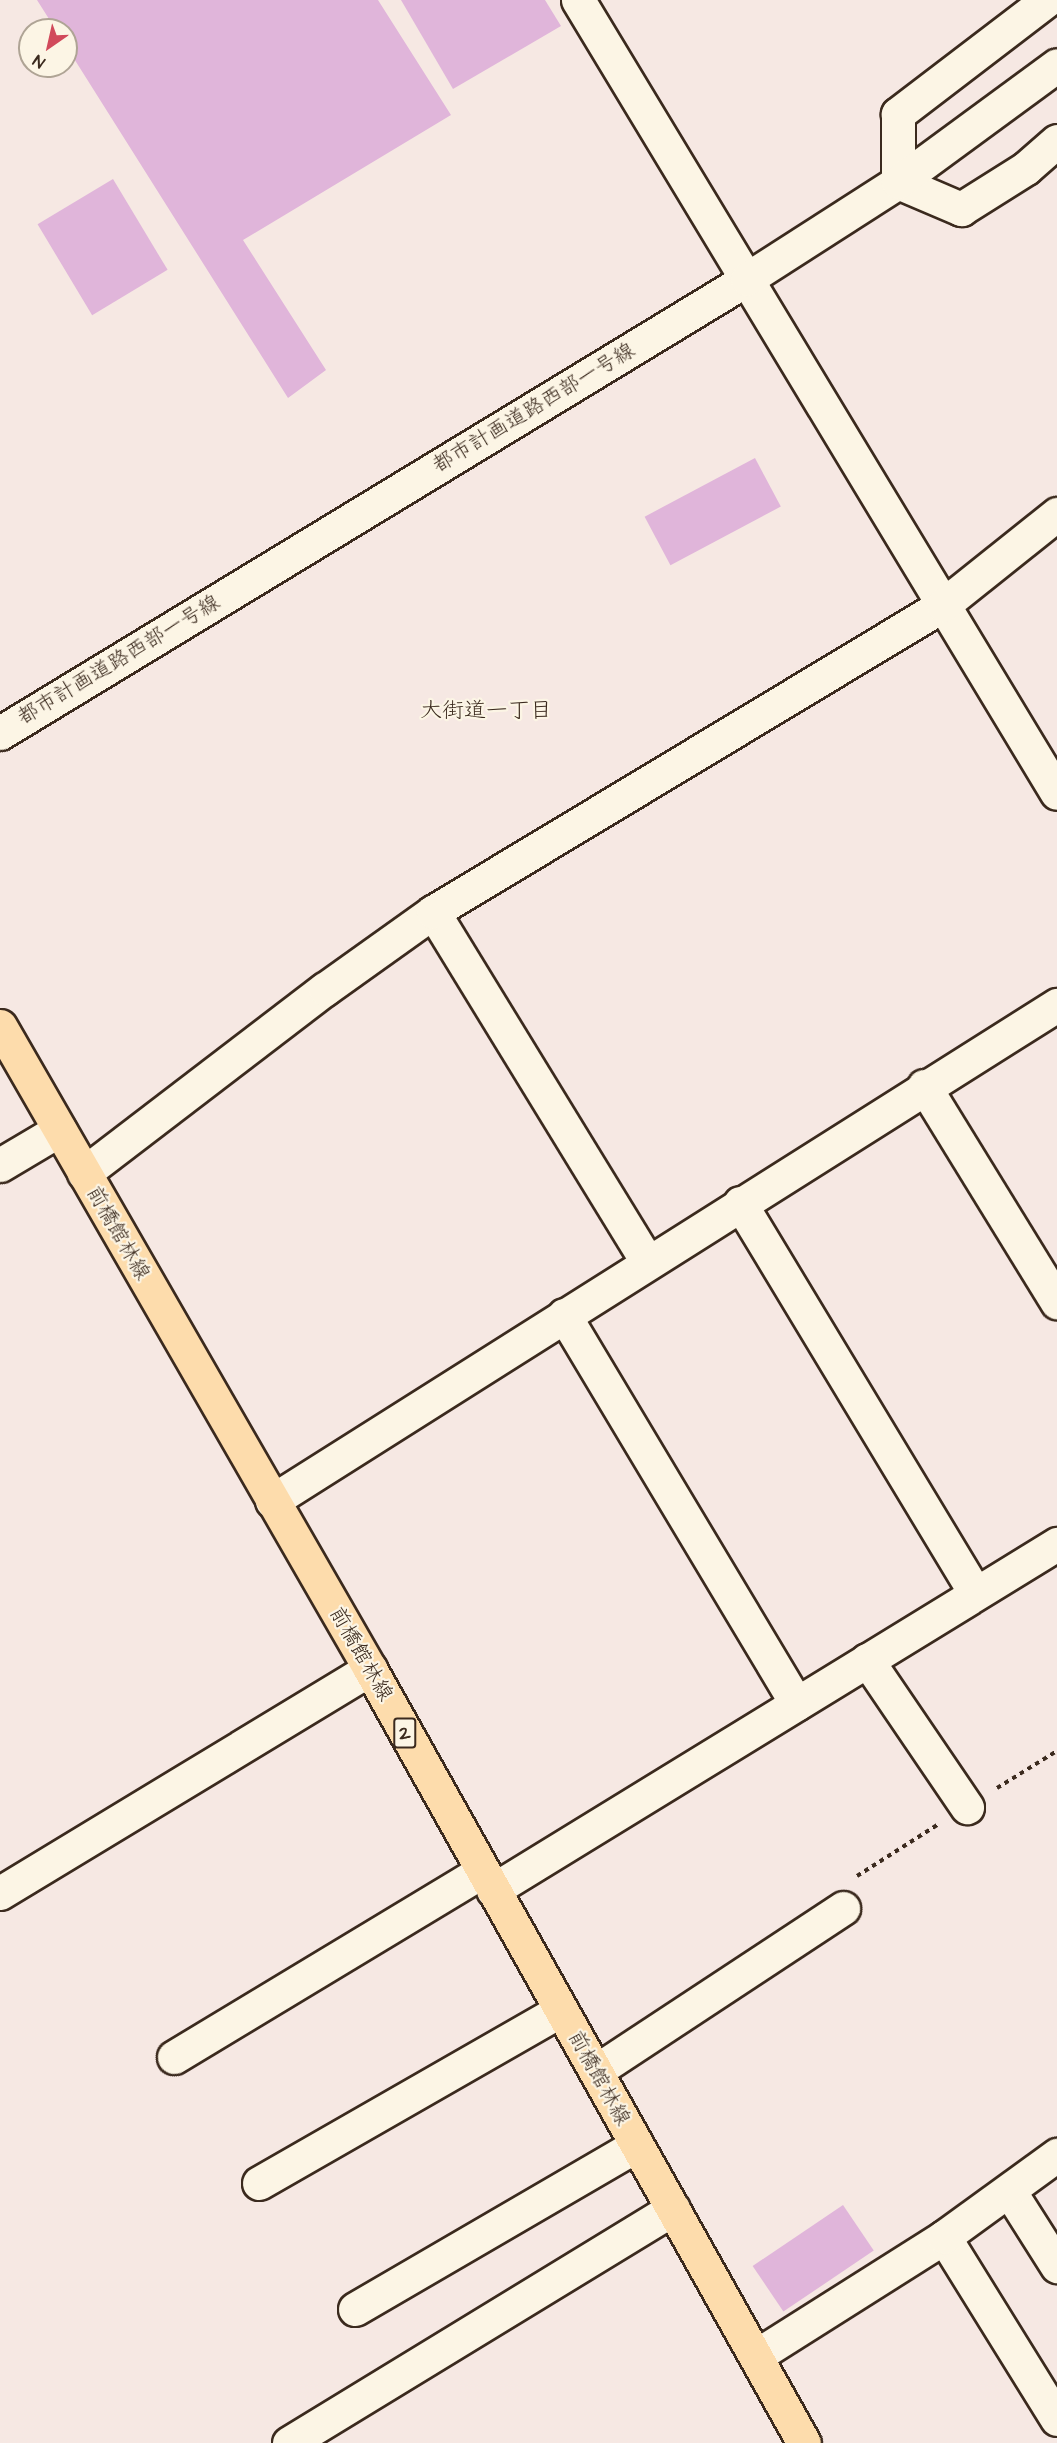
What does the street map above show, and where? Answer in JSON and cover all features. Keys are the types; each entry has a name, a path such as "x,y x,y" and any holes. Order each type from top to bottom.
{"main road":[{"name":"前橋館林線","path":"0,1026 370,1669 804,2443"}],"street":[{"path":"578,0 943,605 1056,787"},
{"path":"1047,0 898,114 898,182 961,209 1026,168 1057,141"},
{"name":"都市計画道路西部一号線","path":"0,733 747,279 898,182 1057,65"},
{"path":"84,1173 325,988 433,912 943,605 1057,514"},
{"path":"433,912 647,1261"},
{"path":"272,1501 647,1261 1057,1005"},
{"path":"924,1086 1057,1302"},
{"path":"0,1165 59,1130"},
{"path":"740,1203 975,1592"},
{"path":"564,1315 797,1704"},
{"path":"174,2057 797,1704 975,1592 1057,1544"},
{"path":"867,1660 967,1807"},
{"path":"0,1893 370,1669"},
{"path":"596,2071 843,1908"},
{"path":"259,2183 561,2010"},
{"path":"355,2308 637,2145"},
{"path":"756,2356 944,2237 1010,2192 1057,2155"},
{"path":"1010,2192 1057,2266"},
{"path":"289,2443 673,2209"},
{"path":"944,2237 1057,2419"}],"building":[{"path":"37,0 378,0 451,115 243,240 326,370 288,398 78,65 78,18 48,18"},
{"path":"401,0 545,0 561,26 453,89"},
{"path":"113,179 168,270 92,315 38,224"},
{"path":"755,458 781,507 670,565 645,517"},
{"path":"843,2205 874,2251 783,2312 753,2266"}],"district":[{"name":"大街道一丁目","path":"486,711"}]}
